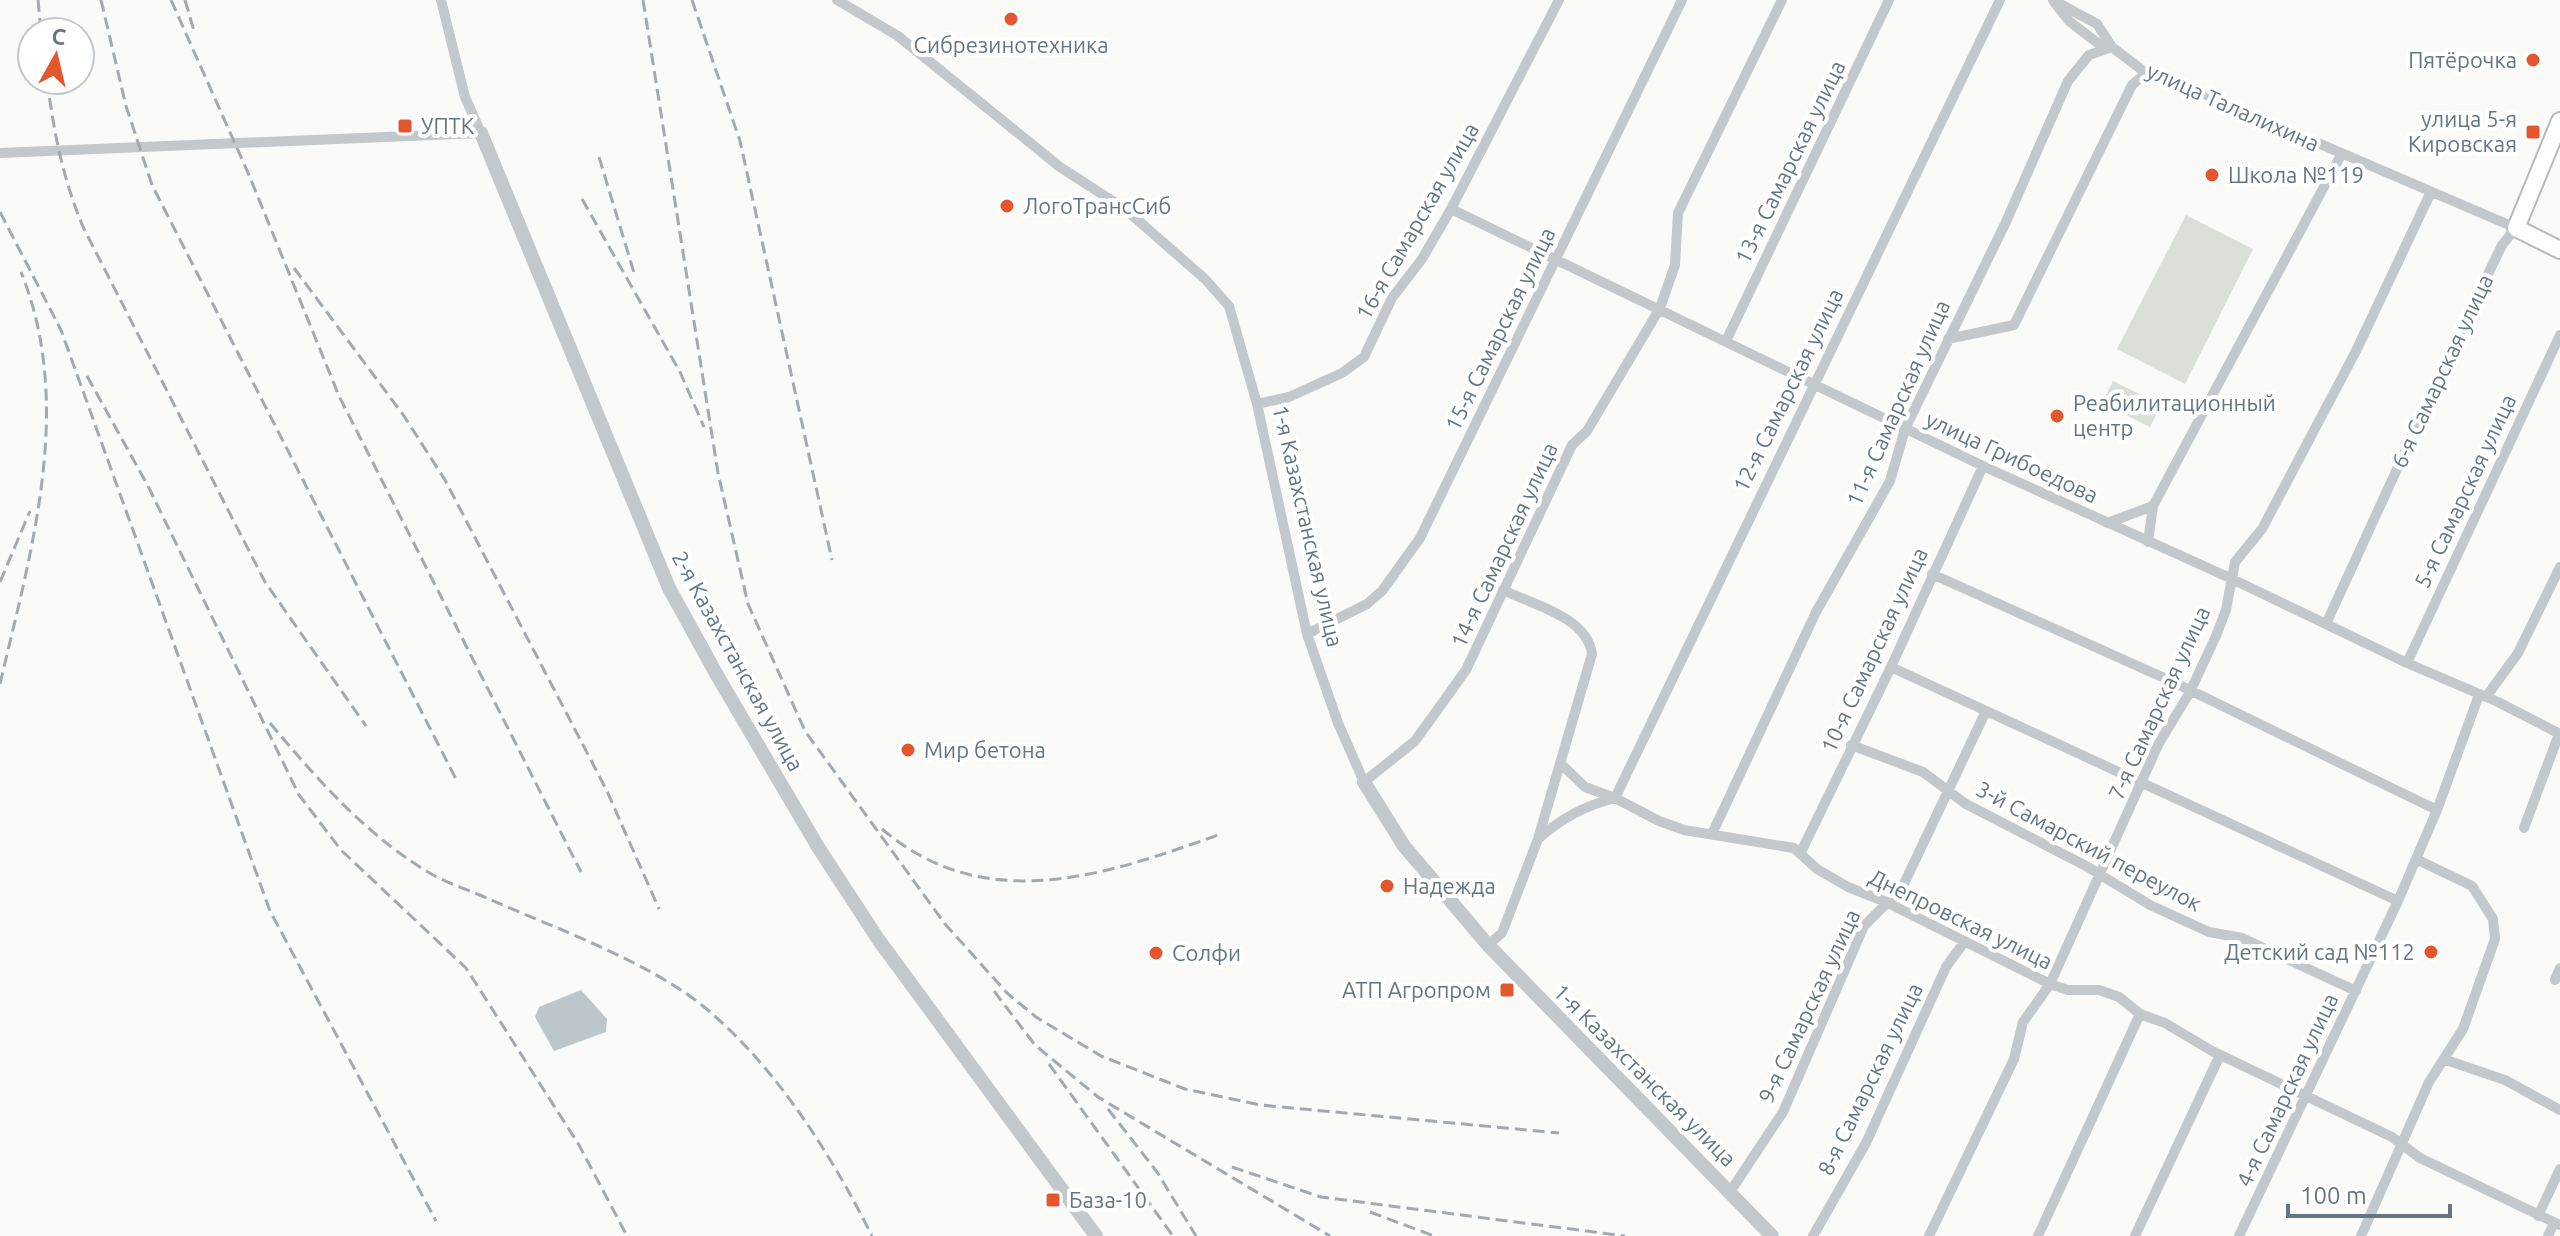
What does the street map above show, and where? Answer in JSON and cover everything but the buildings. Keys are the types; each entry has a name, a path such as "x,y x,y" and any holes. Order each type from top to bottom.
{"main road":[{"name":"6-я Самарская улица","path":"2516,228 2560,121"},
{"name":"улица Талалихина","path":"2516,228 2560,250"}],"street":[{"name":"2-я Казахстанская улица","path":"441,0 465,97 669,588 818,847 876,936 1096,1236"},
{"name":"1-я Казахстанская улица","path":"837,0 898,36 1060,167 1125,209 1205,279 1229,306 1257,404 1307,634 1338,723 1364,782 1404,846 1488,945 1772,1236"},
{"name":"16-я Самарская улица","path":"1257,404 1289,397 1357,365 1392,298 1422,259 1451,209 1559,0"},
{"name":"15-я Самарская улица","path":"1307,634 1367,604 1382,591 1420,538 1682,0"},
{"name":"14-я Самарская улица","path":"1364,782 1415,741 1466,670 1572,445 1595,419 1660,308 1675,265 1678,213 1782,0"},
{"name":"13-я Самарская улица","path":"1726,341 1889,0"},
{"name":"12-я Самарская улица","path":"1615,798 1812,384 2000,0"},
{"name":"улица Талалихина","path":"2108,47 2097,24 2053,0 2069,21 2146,73 2162,76 2516,228"},
{"name":"11-я Самарская улица","path":"1712,834 1816,612 1890,481 1905,429 2005,224 2068,81 2078,65 2108,47"},
{"path":"1948,339 2014,325 2132,85 2146,73"},
{"path":"0,153 481,133"},
{"path":"2148,542 2153,506 2341,155"},
{"name":"7-я Самарская улица","path":"1929,1236 2014,1059 2023,1022 2050,984 2144,784 2159,743 2190,692 2226,610 2235,562 2262,529 2356,351 2431,192"},
{"name":"улица Грибоедова","path":"1451,209 1983,466 2230,578 2559,734"},
{"name":"6-я Самарская улица","path":"2326,624 2452,349 2502,245 2516,228"},
{"name":"5-я Самарская улица","path":"2407,663 2560,335"},
{"name":"10-я Самарская улица","path":"1801,852 1891,667 1983,466"},
{"path":"2106,523 2153,506"},
{"name":"4-я Самарская улица","path":"2239,1236 2398,901 2482,696 2518,653 2560,567"},
{"path":"1932,574 2437,810"},
{"path":"1488,945 1506,925 1538,839 1592,654 1590,638 1580,627 1503,590"},
{"path":"1891,667 2398,901"},
{"name":"9-я Самарская улица","path":"1730,1192 1783,1112 1864,926 1902,888 1986,711"},
{"path":"2524,828 2559,734"},
{"name":"3-й Самарский переулок","path":"1851,745 1923,772 1966,804 2171,915 2209,932 2242,938 2356,991"},
{"name":"Днепровская улица","path":"1560,763 1585,787 1615,798 1659,821 1712,834 1784,844 1801,852 1825,875 2050,984 2068,990 2099,990 2119,997 2140,1014 2165,1023 2220,1055 2404,1146 2420,1158 2557,1224"},
{"path":"1538,839 1560,820 1588,805 1615,798"},
{"path":"2361,1236 2404,1146 2429,1082 2446,1060 2463,1029 2495,939 2493,919 2472,886 2416,859"},
{"name":"8-я Самарская улица","path":"1813,1236 1866,1143 1946,967 1965,941"},
{"path":"2555,980 2560,968"},
{"path":"2038,1236 2140,1014"},
{"path":"2135,1236 2220,1055"},
{"path":"2446,1060 2505,1080 2560,1110"},
{"path":"2538,1216 2560,1169"},
{"path":"2548,1236 2557,1224"}],"shaded area":[{"path":"2186,215 2253,249 2185,384 2117,349"},
{"path":"2113,381 2161,405 2150,427 2102,403"},
{"path":"581,990 607,1019 606,1032 554,1051 535,1017 539,1007"}],"railway":[{"path":"38,0 40,16"},
{"path":"101,0 126,106 152,185 458,783"},
{"path":"171,0 249,175 339,396 581,872"},
{"path":"185,0 194,31"},
{"path":"643,0 718,473 748,604 805,731 945,924 1007,993 1036,1017 1101,1056 1185,1089 1260,1105 1559,1133"},
{"path":"692,0 740,141 832,560"},
{"path":"49,96 60,156 84,229 265,582 366,726"},
{"path":"599,157 635,276"},
{"path":"582,199 680,372 704,427"},
{"path":"0,212 61,330 270,911 436,1221"},
{"path":"294,268 404,416 445,480 607,791 659,909"},
{"path":"0,684 35,531 46,426 45,374 37,323 21,272"},
{"path":"87,376 148,486 299,795 341,850 466,968 579,1145 627,1236"},
{"path":"0,582 30,511"},
{"path":"270,723 343,804 405,857 442,880 633,962 661,977 709,1011 734,1034 780,1087 821,1145 872,1236"},
{"path":"882,829 921,856 962,873 1004,880 1047,880 1090,874 1218,835"},
{"path":"994,991 1035,1045 1098,1097 1330,1236"},
{"path":"1049,1064 1173,1236"},
{"path":"1108,1109 1157,1172 1196,1236"},
{"path":"1232,1167 1321,1197 1625,1236"},
{"path":"1370,1212 1434,1236"}],"place":[{"name":"Сибрезинотехника","path":"1011,19"},
{"name":"Пятёрочка","path":"2533,60"},
{"name":"УПТК","path":"405,126"},
{"name":"улица 5-я Кировская","path":"2533,132"},
{"name":"Школа №119","path":"2212,175"},
{"name":"ЛогоТрансСиб","path":"1007,206"},
{"name":"Реабилитационный центр","path":"2057,416"},
{"name":"Мир бетона","path":"908,750"},
{"name":"Надежда","path":"1387,886"},
{"name":"Детский сад №112","path":"2431,952"},
{"name":"Солфи","path":"1156,953"},
{"name":"АТП Агропром","path":"1507,990"},
{"name":"База-10","path":"1053,1200"}]}
